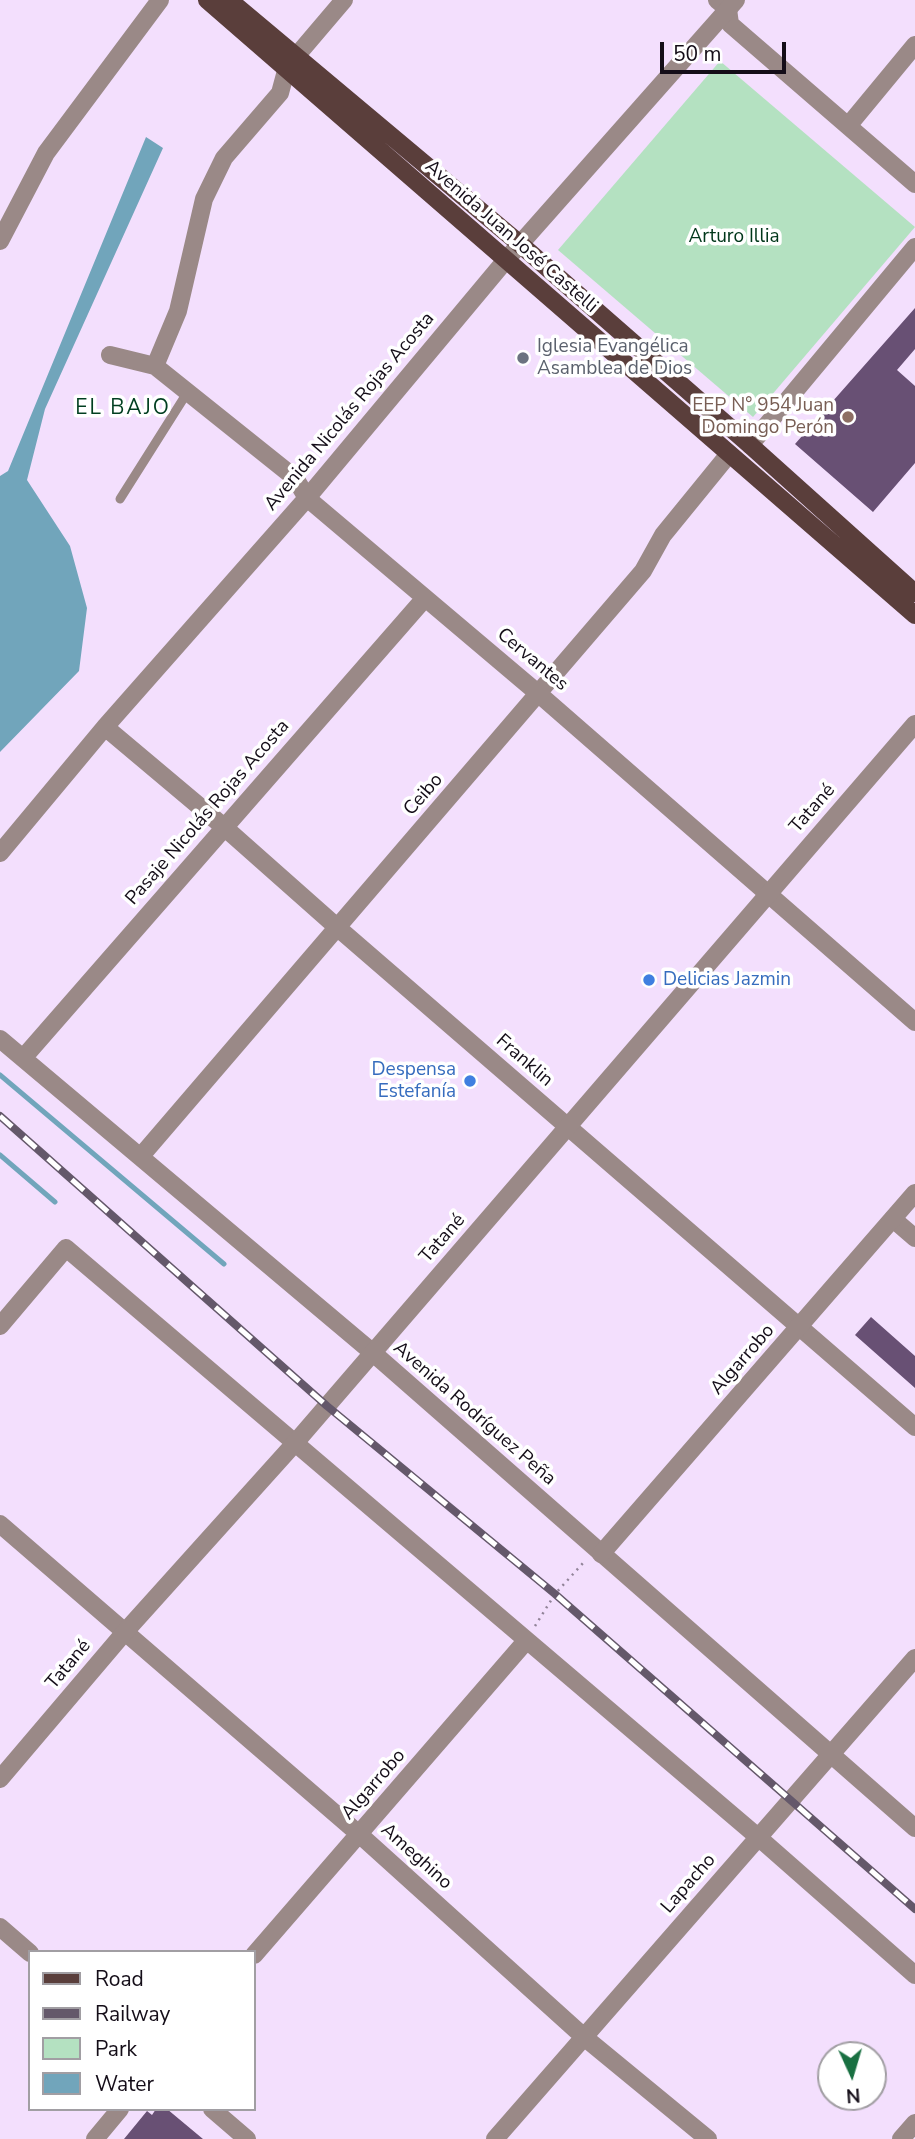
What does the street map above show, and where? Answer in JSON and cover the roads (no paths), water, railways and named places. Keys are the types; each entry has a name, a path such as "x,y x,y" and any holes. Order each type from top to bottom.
{"main road":[{"name":"Avenida Juan José Castelli","path":"207,0 291,62 520,244 915,593"},
{"name":"Avenida Juan José Castelli","path":"229,0 291,62 505,261 915,615"}],"street":[{"path":"0,241 46,153 160,0"},
{"path":"155,366 178,311 204,198 224,159 280,93 291,62 344,0"},
{"path":"727,3 730,24 915,184"},
{"name":"Avenida Nicolás Rojas Acosta","path":"0,853 105,727 307,498 505,261 727,3"},
{"path":"848,126 915,45"},
{"path":"750,445 915,247"},
{"name":"Cervantes","path":"110,355 155,366 295,478 307,498 540,694 915,1021"},
{"name":"Ceibo","path":"141,1156 540,694 643,571 663,535 729,454"},
{"name":"Pasaje Nicolás Rojas Acosta","path":"24,1058 425,598"},
{"name":"Tatané","path":"0,1779 124,1633 295,1443 569,1127 915,723"},
{"name":"Franklin","path":"105,727 224,827 915,1427"},
{"name":"Avenida Rodríguez Peña","path":"0,1039 372,1352 915,1828"},
{"name":"Algarrobo","path":"601,1554 915,1193"},
{"path":"893,1219 915,1238"},
{"path":"0,1326 66,1248 758,1837 915,1975"},
{"name":"Ameghino","path":"0,1524 359,1834 584,2037 708,2139"},
{"name":"Algarrobo","path":"256,1953 526,1641"},
{"name":"Lapacho","path":"495,2139 915,1658"},
{"path":"0,1927 28,1951"},
{"path":"95,2139 118,2111"},
{"path":"214,2111 247,2139"},
{"path":"901,2139 915,2123"}],"lane":[{"path":"120,499 187,393"}],"water":[{"path":"146,137 163,148 45,409 27,480 70,546 87,608 79,671 0,752 0,476 8,471"}],"waterway":[{"path":"0,1075 224,1264"},
{"path":"0,1155 55,1202"}],"railway":[{"path":"0,1116 327,1406 555,1594 915,1909"}],"place":[{"name":"Iglesia Evangélica Asamblea de Dios","path":"523,358"},
{"name":"EEP N° 954 Juan Domingo Perón","path":"848,417"},
{"name":"Delicias Jazmin","path":"649,980"},
{"name":"Despensa Estefanía","path":"470,1081"}],"district":[{"name":"EL BAJO","path":"123,409"}],"park label":[{"name":"Arturo Illia","path":"734,237"}]}
